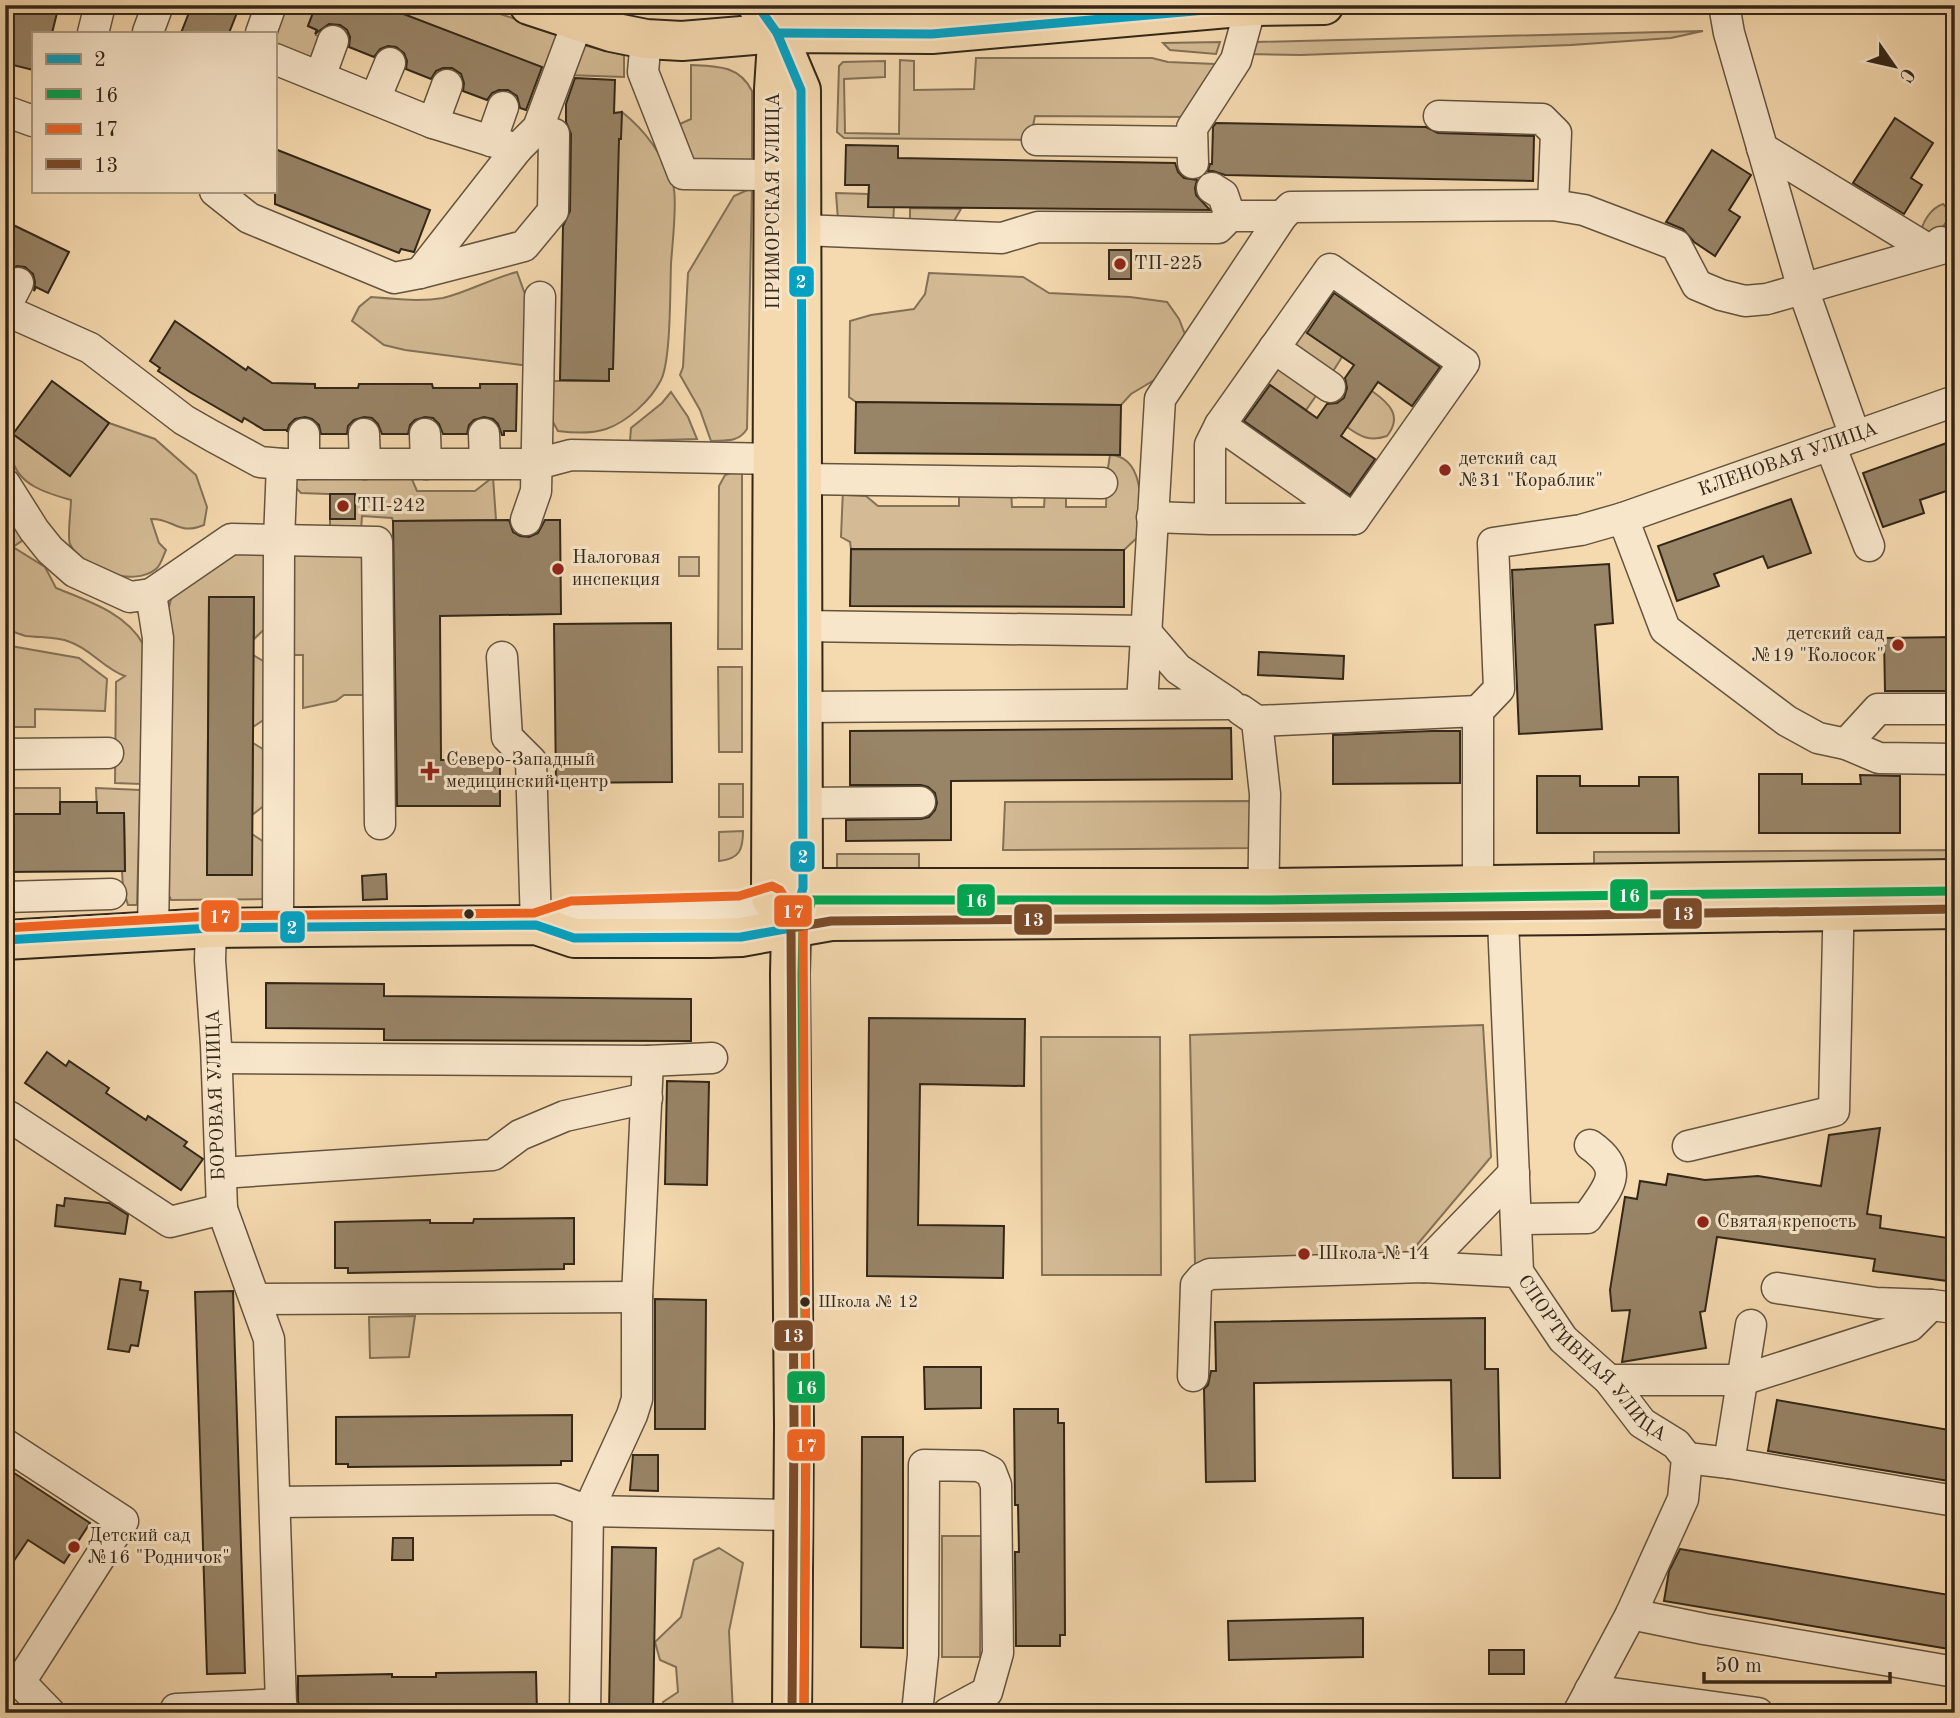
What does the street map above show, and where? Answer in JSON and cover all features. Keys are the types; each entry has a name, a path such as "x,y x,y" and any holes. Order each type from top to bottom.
{"main road":[{"path":"529,5 611,32 646,39 682,41 767,19 941,20 1324,5"},
{"name":"ПРИМОРСКАЯ УЛИЦА","path":"767,19 788,204 792,1713"},
{"name":"ПРИМОРСКАЯ УЛИЦА","path":"788,469 803,626 803,803 788,905"},
{"path":"1839,896 1955,879"},
{"path":"5,940 211,928 536,925 575,938 741,937 788,905 1839,896 1955,909"}],"street":[{"path":"93,32 100,5"},
{"path":"261,32 271,5"},
{"path":"1724,5 1728,33 1802,289 1869,546"},
{"path":"1037,139 1193,153 1192,128 1236,60 1247,6"},
{"path":"420,273 504,145 538,128 579,21"},
{"path":"646,39 643,72 683,174 788,204 1002,237 1038,227 1218,228 1230,216 1282,216"},
{"path":"320,77 333,41"},
{"path":"276,59 433,122 504,145"},
{"path":"375,99 390,63"},
{"path":"433,122 447,85"},
{"path":"503,107 504,145"},
{"path":"5,111 32,121"},
{"path":"1439,116 1542,119 1556,133 1553,205"},
{"path":"216,192 249,218 394,278 524,246 553,211 554,134"},
{"path":"1762,148 1943,248"},
{"path":"1212,188 1223,195 1230,216"},
{"path":"1142,704 1160,399 1282,216 1291,207 1553,205 1584,210 1676,245 1697,285 1721,296 1745,301 1767,299 1943,248"},
{"path":"1943,248 1955,225"},
{"path":"1210,519 1210,445 1220,425 1330,269 1464,363 1354,519"},
{"path":"526,520 536,491 540,297"},
{"path":"9,300 169,392 184,420 218,424 260,463 426,464 484,449 537,464 570,455 788,469 1102,482"},
{"path":"1274,348 1330,387"},
{"name":"КЛЕНОВАЯ УЛИЦА","path":"1478,711 1499,689 1493,542 1581,530 1623,518 1955,401"},
{"path":"1220,425 1354,519"},
{"path":"278,927 265,824 266,645 279,540 293,464 304,434"},
{"path":"364,434 365,464"},
{"path":"425,434 426,464"},
{"path":"5,484 50,550 75,572 130,597 151,593 231,539 377,542 380,824"},
{"path":"1152,517 1354,519"},
{"path":"1623,518 1665,629 1787,722 1818,738 1846,744 1879,758 1955,759"},
{"path":"151,593 158,638 153,932"},
{"path":"803,626 1145,631 1178,669 1257,721 1478,711"},
{"path":"502,657 507,737 531,761 536,925"},
{"path":"803,707 1230,704"},
{"path":"1846,744 1878,709 1955,709"},
{"name":"СПОРТИВНАЯ УЛИЦА","path":"1478,711 1490,901 1514,1173 1518,1272 1563,1339 1609,1380 1642,1423 1676,1444 1687,1458"},
{"path":"1257,721 1265,794 1264,903"},
{"path":"5,754 108,753"},
{"path":"803,803 920,802"},
{"path":"5,897 111,882 112,934"},
{"path":"1688,1146 1835,1111 1839,896"},
{"name":"БОРОВАЯ УЛИЦА","path":"5,1125 10,1117 170,1222 222,1209 217,1058 210,960 211,928"},
{"path":"217,1058 648,1061 712,1058"},
{"path":"585,1713 588,1511 637,1399 637,1297 648,1061"},
{"path":"220,1173 493,1155 520,1135 565,1116 647,1098"},
{"path":"1516,1219 1587,1218 1606,1190 1612,1173 1607,1157 1590,1145"},
{"path":"1423,1267 1514,1173"},
{"path":"175,1711 283,1708 269,1339 222,1209"},
{"path":"1193,1376 1196,1285 1210,1274 1423,1267 1518,1272"},
{"path":"1777,1289 1876,1303 1943,1307"},
{"path":"256,1299 637,1297"},
{"path":"1609,1380 1742,1380 1910,1326 1943,1307"},
{"path":"1729,1462 1751,1325"},
{"path":"5,1444 123,1521 13,1678 50,1713"},
{"path":"1758,1713 1584,1701 1631,1614 1683,1499 1687,1458 1729,1462 1955,1501"},
{"path":"916,1713 923,1655 924,1465 979,1466 992,1472 996,1485 998,1653 987,1692 948,1713"},
{"path":"275,1502 556,1499 588,1511 793,1515"},
{"path":"1631,1614 1955,1672"}],"shaded area":[{"path":"279,5 316,5 308,26 317,30 316,35 327,39 314,65 276,47"},
{"path":"380,5 473,5 558,33 549,70"},
{"path":"827,5 935,5 930,12 891,17 851,13"},
{"path":"1703,31 1671,38 1571,45 1301,55 1248,54 1256,42"},
{"path":"1220,42 1216,54 1170,50 1163,43"},
{"path":"583,45 624,55 624,77 567,75"},
{"path":"976,58 1152,58 1168,62 1215,64 1216,73 1190,117 1035,116 1030,140 844,138 837,132 839,66 843,62 885,61 885,77 844,79 845,133 899,134 900,60 914,61 914,90 974,89"},
{"path":"691,65 726,69 747,82 752,91 752,169 689,161 673,127 691,119"},
{"path":"622,112 653,144 673,185 675,211 667,357 661,380 651,395 622,421 594,432 558,431 549,415 548,381 608,381 609,369 613,369 614,153"},
{"path":"752,188 747,429 736,439 711,441 700,410 680,375 683,367 688,273 734,196"},
{"path":"836,193 868,194 868,207 894,207 893,224 838,220"},
{"path":"1943,204 1948,209 1948,219 1941,230 1921,235 1927,216"},
{"path":"910,208 961,209 951,226 910,225"},
{"path":"517,272 531,311 530,366 384,345 352,321 359,307 371,297 416,300 443,298"},
{"path":"929,273 1023,277 1049,293 1130,297 1167,302 1179,319 1186,337 1161,376 1131,394 1121,405 856,402 849,397 850,321 914,309 925,294"},
{"path":"1305,331 1342,357 1330,376 1294,346"},
{"path":"1279,368 1320,390 1306,410 1268,384"},
{"path":"1372,391 1384,400 1394,416 1392,429 1387,436 1376,439 1361,436 1347,427"},
{"path":"671,392 688,417 697,439 630,441 631,428 662,403"},
{"path":"109,423 155,439 196,475 207,507 204,525 195,528 182,528 159,519 151,519 159,543 166,550 156,569 134,577 108,573 96,568 76,553 69,541 71,500 35,487 20,475 12,457 13,434 70,476"},
{"path":"1110,455 1122,458 1130,464 1139,486 1140,535 1124,550 851,549 850,542 841,537 843,489 846,487 847,495 866,496 878,506 959,506 959,489 1011,490 1012,507 1044,507 1045,491 1066,491 1066,507 1106,507"},
{"path":"742,469 742,649 718,649 719,486 725,475"},
{"path":"294,476 411,477 417,491 475,491 493,477 496,520 393,521 392,518 362,516 361,530 330,530 330,519 355,518 355,495 301,493 293,485"},
{"path":"5,500 29,536 13,547 45,567 56,588 116,616 136,633 143,644 141,784 115,783 116,682 125,676 110,669 78,645 53,638 26,636 5,629"},
{"path":"245,548 266,554 272,622 254,639 254,597 209,597 207,875 252,875 252,834 270,846 269,899 171,900 165,887 168,611 171,599 178,591"},
{"path":"365,554 372,695 344,695 336,701 303,708 303,655 284,655 290,561 296,555"},
{"path":"679,557 699,557 699,576 679,576"},
{"path":"5,645 79,658 107,679 105,711 35,709 35,727 5,727"},
{"path":"253,655 272,666 271,715 253,727"},
{"path":"718,667 742,667 742,752 719,752"},
{"path":"253,743 271,754 270,801 252,815"},
{"path":"719,784 743,784 743,817 719,817"},
{"path":"10,788 60,788 60,814 10,814"},
{"path":"96,788 140,790 137,905 128,905 123,888 124,813 97,813"},
{"path":"1252,801 1252,848 1003,850 1005,802"},
{"path":"743,831 739,852 732,858 719,861 719,832"},
{"path":"1955,850 1955,864 1594,870 1594,852"},
{"path":"837,854 919,854 919,870 837,870"},
{"path":"1483,1025 1491,1157 1411,1252 1195,1265 1190,1035"},
{"path":"1041,1037 1160,1037 1161,1275 1042,1275"},
{"path":"415,1316 409,1357 370,1358 369,1317"},
{"path":"942,1536 981,1536 980,1657 942,1657"},
{"path":"719,1548 743,1563 729,1631 733,1713 661,1713 663,1702 678,1692 676,1667 660,1660 655,1642 681,1617 694,1560"}],"building":[{"path":"11,5 59,5 52,32 32,32 32,70 5,63 5,28"},
{"path":"192,5 240,5 229,32 181,32"},
{"path":"316,5 380,5 542,67 526,110 520,108 517,96 508,90 492,93 487,100 463,91 461,74 452,68 436,71 431,79 406,69 404,53 396,47 380,49 374,57 349,47 350,37 347,30 340,25 329,24 315,34 317,30 308,26"},
{"path":"575,78 615,80 614,113 622,112 613,369 609,369 609,381 560,380 563,226 570,211 571,134 566,122 566,104"},
{"path":"1895,118 1933,143 1911,178 1922,185 1904,214 1853,183"},
{"path":"1216,123 1426,127 1438,133 1534,136 1533,181 1225,175 1208,171 1212,164 1213,127"},
{"path":"846,145 898,146 898,158 1175,163 1184,178 1197,180 1196,195 1210,210 868,207 869,185 845,185"},
{"path":"276,149 430,210 414,252 401,249 399,253 275,204"},
{"path":"1712,150 1751,175 1729,210 1740,217 1715,256 1694,242 1683,229 1666,222"},
{"path":"5,221 69,252 48,293 36,287 34,291 33,274 25,267 17,266 5,272"},
{"name":"ТП-225","path":"1109,250 1131,250 1131,279 1109,279"},
{"path":"1334,293 1440,367 1412,406 1378,382 1341,436 1375,459 1350,495 1244,421 1270,385 1317,418 1327,404 1337,403 1344,398 1347,388 1345,378 1354,365 1307,333"},
{"path":"175,321 246,370 248,367 272,383 315,384 315,388 358,388 359,384 432,384 433,388 480,388 480,384 517,384 516,431 504,431 502,435 493,419 484,417 469,425 467,434 443,434 433,418 425,417 410,425 408,434 382,434 372,418 364,417 354,420 348,426 347,434 321,434 319,425 305,417 295,419 287,432 264,430 244,418 242,422 158,371 160,368 150,361"},
{"path":"52,381 109,423 70,476 13,434"},
{"path":"856,402 1121,405 1120,455 855,453"},
{"path":"1955,440 1955,488 1920,500 1924,513 1883,527 1863,473"},
{"name":"ТП-242","path":"330,494 355,494 355,519 330,519"},
{"path":"1791,499 1811,553 1768,568 1763,556 1714,574 1719,586 1677,601 1658,546"},
{"path":"509,520 513,532 529,537 538,533 545,520 560,520 561,614 440,616 441,760 500,760 500,806 397,806 393,521"},
{"path":"851,549 1124,550 1124,607 850,606"},
{"path":"1609,564 1613,623 1595,625 1602,729 1519,734 1512,570"},
{"path":"209,597 254,597 252,875 207,875"},
{"path":"671,623 672,782 556,783 554,624"},
{"path":"1955,637 1955,691 1885,691 1884,638"},
{"path":"1259,652 1344,656 1343,679 1258,675"},
{"path":"1231,728 1232,779 951,781 951,840 846,841 846,820 921,819 929,817 937,803 935,793 921,785 850,785 850,731"},
{"path":"1460,731 1460,783 1333,784 1333,735"},
{"path":"1759,774 1802,774 1802,784 1861,784 1860,775 1900,776 1900,833 1759,833"},
{"path":"1537,776 1580,776 1580,786 1639,786 1639,777 1678,777 1679,833 1537,833"},
{"path":"60,802 97,802 97,813 124,813 125,871 5,872 5,814 60,814"},
{"path":"386,874 387,899 363,900 362,876"},
{"path":"266,983 384,984 384,996 691,999 691,1041 384,1040 384,1029 266,1028"},
{"path":"869,1018 1025,1019 1024,1086 920,1084 918,1225 1004,1226 1003,1278 867,1276"},
{"path":"47,1052 66,1066 69,1061 109,1088 106,1093 146,1120 148,1116 187,1142 184,1146 203,1159 181,1190 25,1083"},
{"path":"667,1081 709,1082 707,1185 665,1184"},
{"path":"1880,1128 1867,1214 1881,1216 1880,1228 1955,1239 1955,1282 1873,1271 1875,1259 1717,1237 1705,1311 1700,1312 1706,1348 1622,1362 1630,1310 1612,1311 1610,1290 1625,1197 1637,1199 1640,1181 1666,1185 1668,1174 1705,1180 1758,1176 1821,1186 1829,1135"},
{"path":"65,1198 109,1203 128,1215 125,1234 55,1226 57,1205 64,1206"},
{"path":"574,1218 574,1264 564,1264 564,1269 348,1273 348,1268 335,1268 335,1222 430,1220 430,1223 473,1223 474,1219"},
{"path":"120,1279 141,1282 140,1290 148,1291 138,1346 131,1345 129,1352 108,1349"},
{"path":"233,1291 245,1673 207,1674 195,1292"},
{"path":"655,1299 706,1300 705,1429 655,1429"},
{"path":"1485,1318 1485,1369 1498,1369 1500,1478 1453,1478 1451,1380 1254,1383 1255,1481 1206,1482 1204,1389 1208,1385 1211,1371 1216,1371 1215,1322"},
{"path":"924,1367 981,1367 981,1408 925,1409"},
{"path":"1777,1400 1955,1431 1955,1482 1768,1451"},
{"path":"1014,1409 1058,1409 1058,1423 1064,1423 1065,1635 1060,1635 1060,1646 1016,1646 1015,1552 1019,1552 1018,1505 1015,1505"},
{"path":"572,1415 572,1461 561,1461 561,1465 348,1467 348,1464 336,1464 336,1417"},
{"path":"862,1437 903,1437 903,1648 861,1647"},
{"path":"633,1455 658,1455 658,1491 630,1490"},
{"path":"5,1467 90,1523 64,1563 28,1540 5,1574"},
{"path":"393,1538 413,1538 413,1560 392,1560"},
{"path":"612,1547 656,1548 653,1713 609,1713"},
{"path":"1680,1549 1955,1596 1955,1650 1664,1601 1669,1571"},
{"path":"1363,1618 1363,1657 1229,1660 1228,1621"},
{"path":"1489,1650 1524,1650 1524,1674 1489,1674"},
{"path":"536,1672 537,1713 301,1713 298,1701 298,1676 392,1674 392,1677 436,1677 436,1673"}],"transit line":[{"name":"2","path":"5,940 211,928 536,925 574,938 741,937 791,928 803,888 801,90 777,33 757,5"},
{"name":"2","path":"777,33 932,34 1251,6 1306,5"},
{"name":"17","path":"5,928 211,916 534,913 571,901 739,896 772,886 780,890 803,928 806,1425 804,1713"},
{"name":"16","path":"804,1713 806,1425 802,974 803,930 812,900 1264,900 1955,891"},
{"name":"13","path":"792,1713 794,1425 791,928 831,921 1955,909"}],"place":[{"name":"ТП-225","path":"1120,264"},
{"name":"детский сад №31 \"Кораблик\"","path":"1445,470"},
{"name":"ТП-242","path":"343,506"},
{"name":"Налоговая инспекция","path":"558,569"},
{"name":"детский сад №19 \"Колосок\"","path":"1898,645"},
{"name":"Северо-Западный медицинский центр","path":"430,771"},
{"name":"Святая крепость","path":"1703,1222"},
{"name":"Школа № 14","path":"1304,1254"},
{"name":"Школа № 12","path":"805,1302"},
{"name":"Детский сад №16 \"Родничок\"","path":"74,1547"}]}
